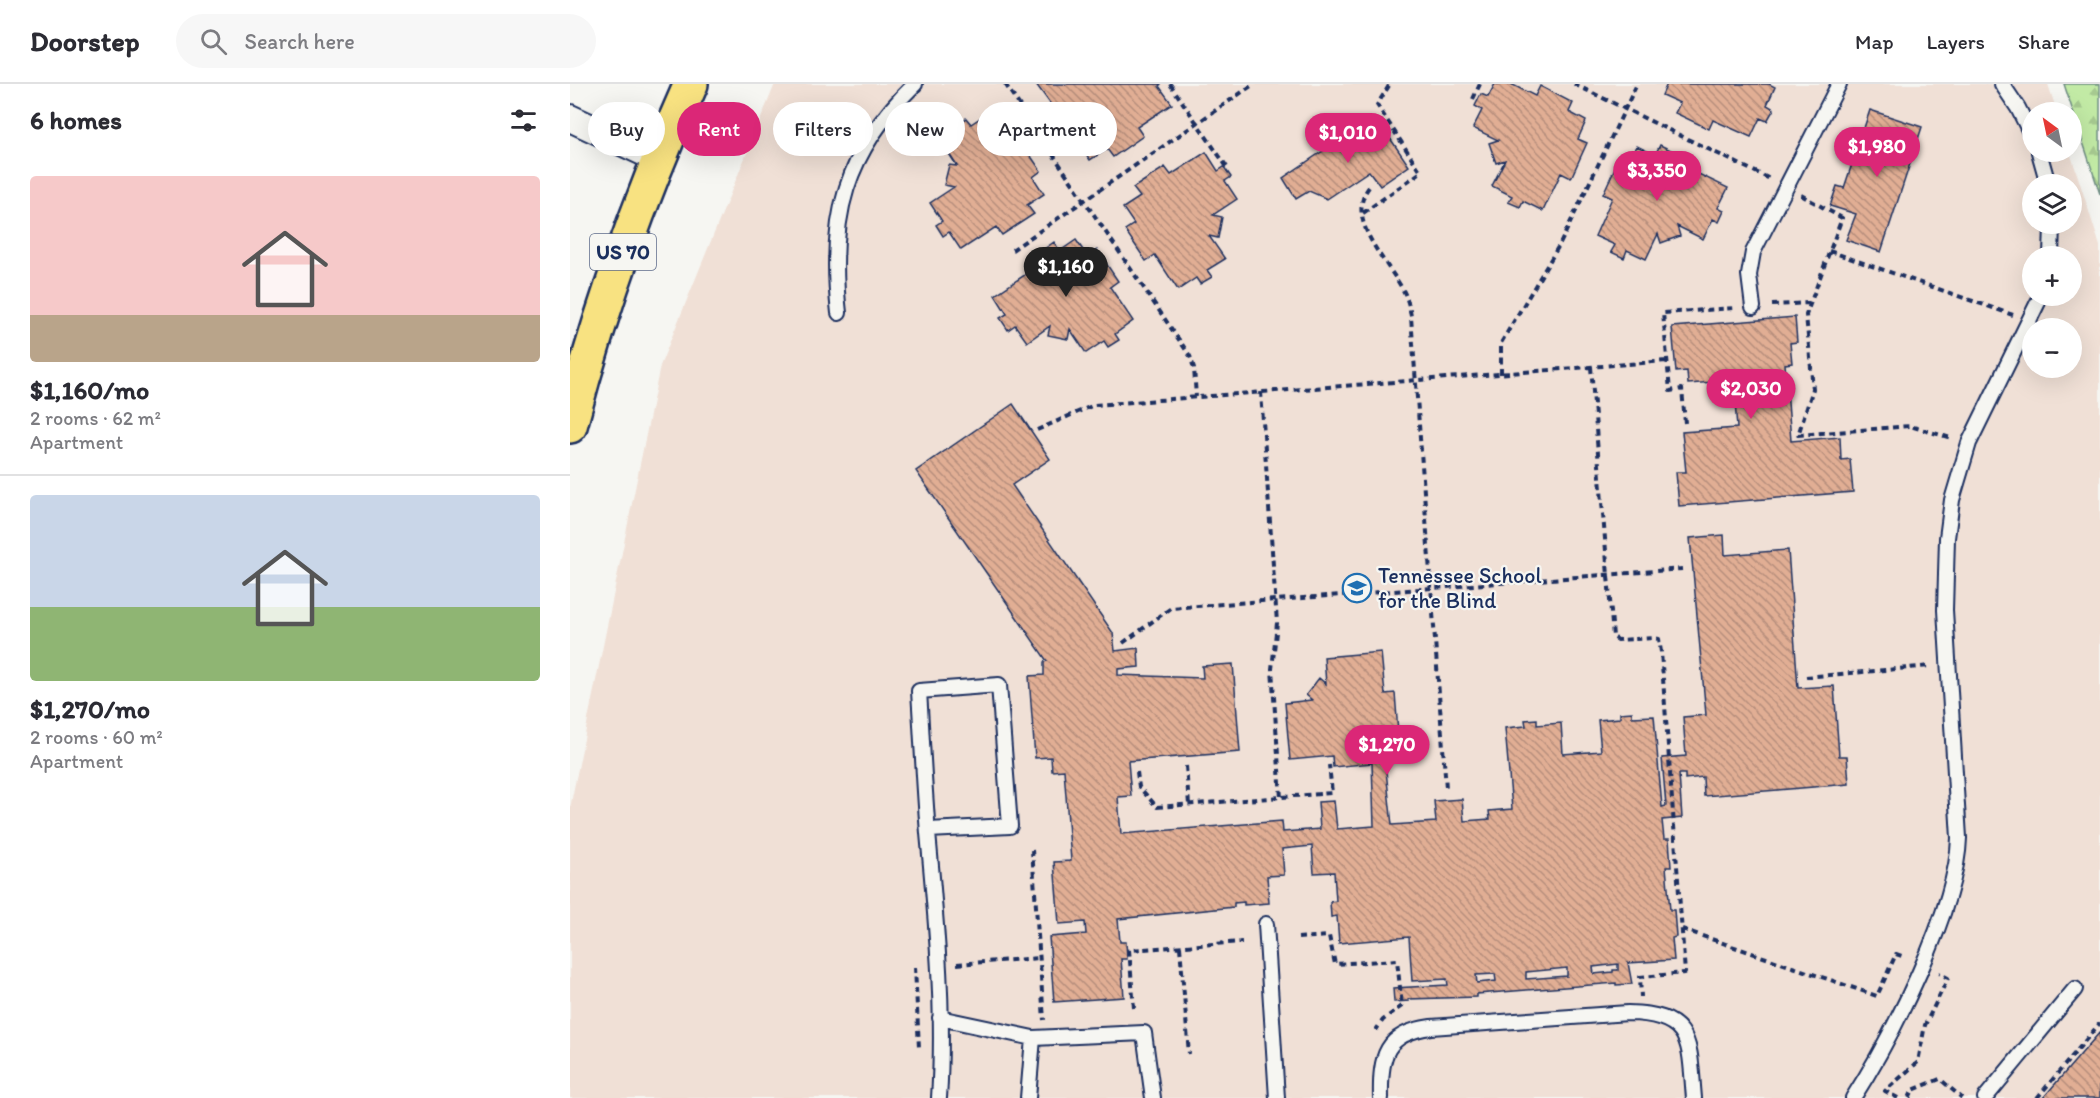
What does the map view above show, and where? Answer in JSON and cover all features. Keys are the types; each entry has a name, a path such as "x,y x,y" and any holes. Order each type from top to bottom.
{"main road":[{"name":"US 70","path":"571,420 602,310 658,159 691,84"}],"street":[{"path":"570,118 658,159"}],"lane":[{"path":"839,313 835,250 844,193 865,147 885,118 915,84"},
{"path":"1753,307 1749,275 1751,258 1839,84"},
{"path":"2002,84 2022,116"},
{"path":"1853,1098 1880,1052 1922,964 1948,899 1959,859 1947,665 1947,538 1952,500 1969,443 2022,337"},
{"path":"928,830 1010,826 999,685 919,691 940,1018 939,1098"},
{"path":"1266,924 1277,1098"},
{"path":"1985,1098 2075,989"},
{"path":"1382,1098 1383,1060 1394,1041 1407,1031 1452,1025 1643,1013 1671,1023 1688,1039 1694,1098"},
{"path":"940,1018 1039,1038 1144,1032 1150,1058 1153,1098"},
{"path":"1028,1098 1039,1038"}],"path":[{"path":"1005,84 1190,356 1194,368 1196,397"},
{"path":"1170,84 1229,170"},
{"path":"1012,250 1254,84"},
{"path":"1363,213 1421,172 1377,105 1390,84"},
{"path":"1473,99 1480,84"},
{"path":"1574,84 1786,187 1842,218 1806,315 1812,396 1798,435 1914,427 1969,443"},
{"path":"1501,374 1501,343 1561,242 1637,84"},
{"path":"1369,188 1363,197 1363,213 1367,232 1408,304 1417,380 1446,788"},
{"path":"1829,251 2022,318"},
{"path":"1685,423 1682,389 1670,391 1663,313 1810,303"},
{"path":"1037,430 1094,405 1667,361"},
{"path":"1592,367 1613,637 1618,640 1654,638 1660,644 1685,973 1640,977 1643,1013"},
{"path":"1261,392 1276,600 1277,623 1272,669 1281,798"},
{"path":"1123,643 1171,608 1683,569"},
{"path":"1806,677 1947,665"},
{"path":"1137,772 1139,787 1157,807 1332,793 1329,765"},
{"path":"1186,766 1189,805"},
{"path":"1032,850 1040,958 1039,1038"},
{"path":"1682,929 1877,996 1896,954 1922,964 1948,978 1925,1025 1918,1062 1885,1090 1898,1098"},
{"path":"1298,938 1329,936 1335,964 1397,960 1402,1006 1383,1020 1373,1036"},
{"path":"1134,1008 1129,950 1242,942"},
{"path":"1180,947 1189,1054"},
{"path":"957,964 1040,958"},
{"path":"915,968 920,1058"},
{"path":"2037,1098 2100,1023"},
{"path":"1908,1098 1913,1090 1940,1079 1962,1098"}],"shaded area":[{"name":"Tennessee School for the Blind","path":"775,84 2048,84 2054,102 2022,102 2022,162 2073,162 2077,174 2022,174 2022,234 2082,234 2082,190 2100,246 2100,1098 570,1098 570,808 660,366 746,156 761,156 761,118"}],"green space":[{"path":"2064,84 2100,84 2100,194 2082,139 2082,102 2070,102"}],"building":[{"path":"1036,84 1161,84 1159,86 1172,104 1137,127 1143,136 1117,154 1117,102 1049,102"},
{"path":"1495,84 1511,84 1535,96 1540,86 1573,103 1569,112 1586,121 1578,139 1587,143 1571,178 1561,173 1543,211 1523,201 1520,207 1508,202 1512,196 1492,186 1505,160 1496,163 1489,143 1498,140 1473,128 1482,110 1475,106 1481,94 1488,97"},
{"path":"1667,84 1769,84 1775,87 1767,105 1774,109 1767,121 1760,118 1751,137 1713,120 1709,129 1675,113 1680,103 1662,95"},
{"path":"1870,110 1922,127 1881,252 1846,240 1856,214 1830,206 1837,186 1844,188"},
{"path":"965,119 971,124 977,120 977,156 1031,156 1041,171 1033,177 1044,194 1027,205 1034,214 1002,235 996,227 961,250 949,232 943,236 936,225 942,221 930,203 954,187 944,185 949,165 957,166 950,156 965,156"},
{"path":"1379,122 1409,166 1380,186 1369,171 1327,199 1309,191 1296,199 1283,178 1354,130 1358,136"},
{"path":"1660,145 1694,161 1690,170 1728,188 1718,208 1724,211 1719,222 1713,219 1703,239 1677,226 1680,236 1661,243 1658,234 1646,259 1627,250 1624,258 1611,252 1615,245 1595,236 1612,198 1603,194 1619,159 1628,164 1637,146 1655,155"},
{"path":"1206,152 1218,171 1224,167 1231,177 1225,181 1237,199 1213,215 1222,217 1218,238 1209,236 1225,259 1207,270 1212,277 1200,284 1196,278 1178,290 1155,255 1146,261 1125,230 1134,224 1123,208 1140,197 1133,188 1165,167 1171,175"},
{"path":"1076,240 1087,256 1097,250 1118,281 1110,287 1133,321 1115,334 1119,340 1108,347 1104,341 1086,353 1070,329 1068,339 1048,335 1050,326 1027,342 1015,325 1008,330 1000,318 1007,314 995,295 1029,272 1023,264 1054,242 1060,251"},
{"path":"1795,317 1797,342 1790,343 1792,363 1785,364 1791,441 1840,437 1841,460 1850,459 1853,492 1679,506 1676,472 1686,472 1682,432 1737,428 1735,402 1730,402 1728,381 1688,384 1687,371 1676,372 1672,327"},
{"path":"1013,404 1050,459 1012,485 1113,633 1115,651 1138,648 1139,667 1118,669 1118,675 1203,678 1202,666 1233,664 1240,752 1128,761 1131,796 1118,797 1121,834 1282,821 1283,832 1320,829 1318,802 1334,801 1337,829 1374,826 1372,763 1333,767 1332,756 1290,760 1285,703 1312,700 1306,695 1319,678 1326,684 1324,657 1381,652 1385,694 1395,693 1398,732 1388,733 1389,752 1384,753 1392,825 1436,822 1434,801 1462,799 1464,821 1490,819 1489,811 1512,809 1505,728 1526,726 1525,720 1537,719 1537,725 1561,723 1563,754 1601,751 1598,720 1620,718 1620,713 1632,712 1632,717 1654,716 1662,807 1666,806 1662,758 1686,756 1683,717 1706,715 1690,538 1724,535 1725,555 1788,550 1798,688 1834,686 1839,756 1847,756 1849,784 1704,796 1703,777 1685,779 1685,774 1679,774 1682,818 1662,820 1664,839 1669,839 1671,867 1666,867 1670,910 1674,910 1676,937 1672,938 1674,960 1628,963 1632,984 1616,985 1616,983 1477,994 1477,997 1408,999 1409,1001 1394,1002 1393,988 1448,985 1447,979 1412,981 1409,937 1339,943 1337,916 1331,917 1330,902 1336,901 1334,872 1314,873 1312,846 1282,849 1284,875 1267,876 1269,903 1244,905 1244,902 1234,903 1234,907 1118,919 1120,942 1126,942 1127,959 1121,959 1124,997 1054,1002 1049,937 1086,934 1085,922 1059,924 1054,862 1071,861 1064,770 1052,771 1051,757 1035,758 1029,676 1044,675 1044,662 1047,661 916,471","holes":["1618,964 1618,970 1594,974 1593,967","1567,968 1567,976 1526,979 1526,972","1495,974 1496,981 1477,983 1476,975"]},
{"path":"2100,1032 2100,1098 2043,1098"}],"place":[{"name":"Tennessee School for the Blind","path":"1357,588"}]}
